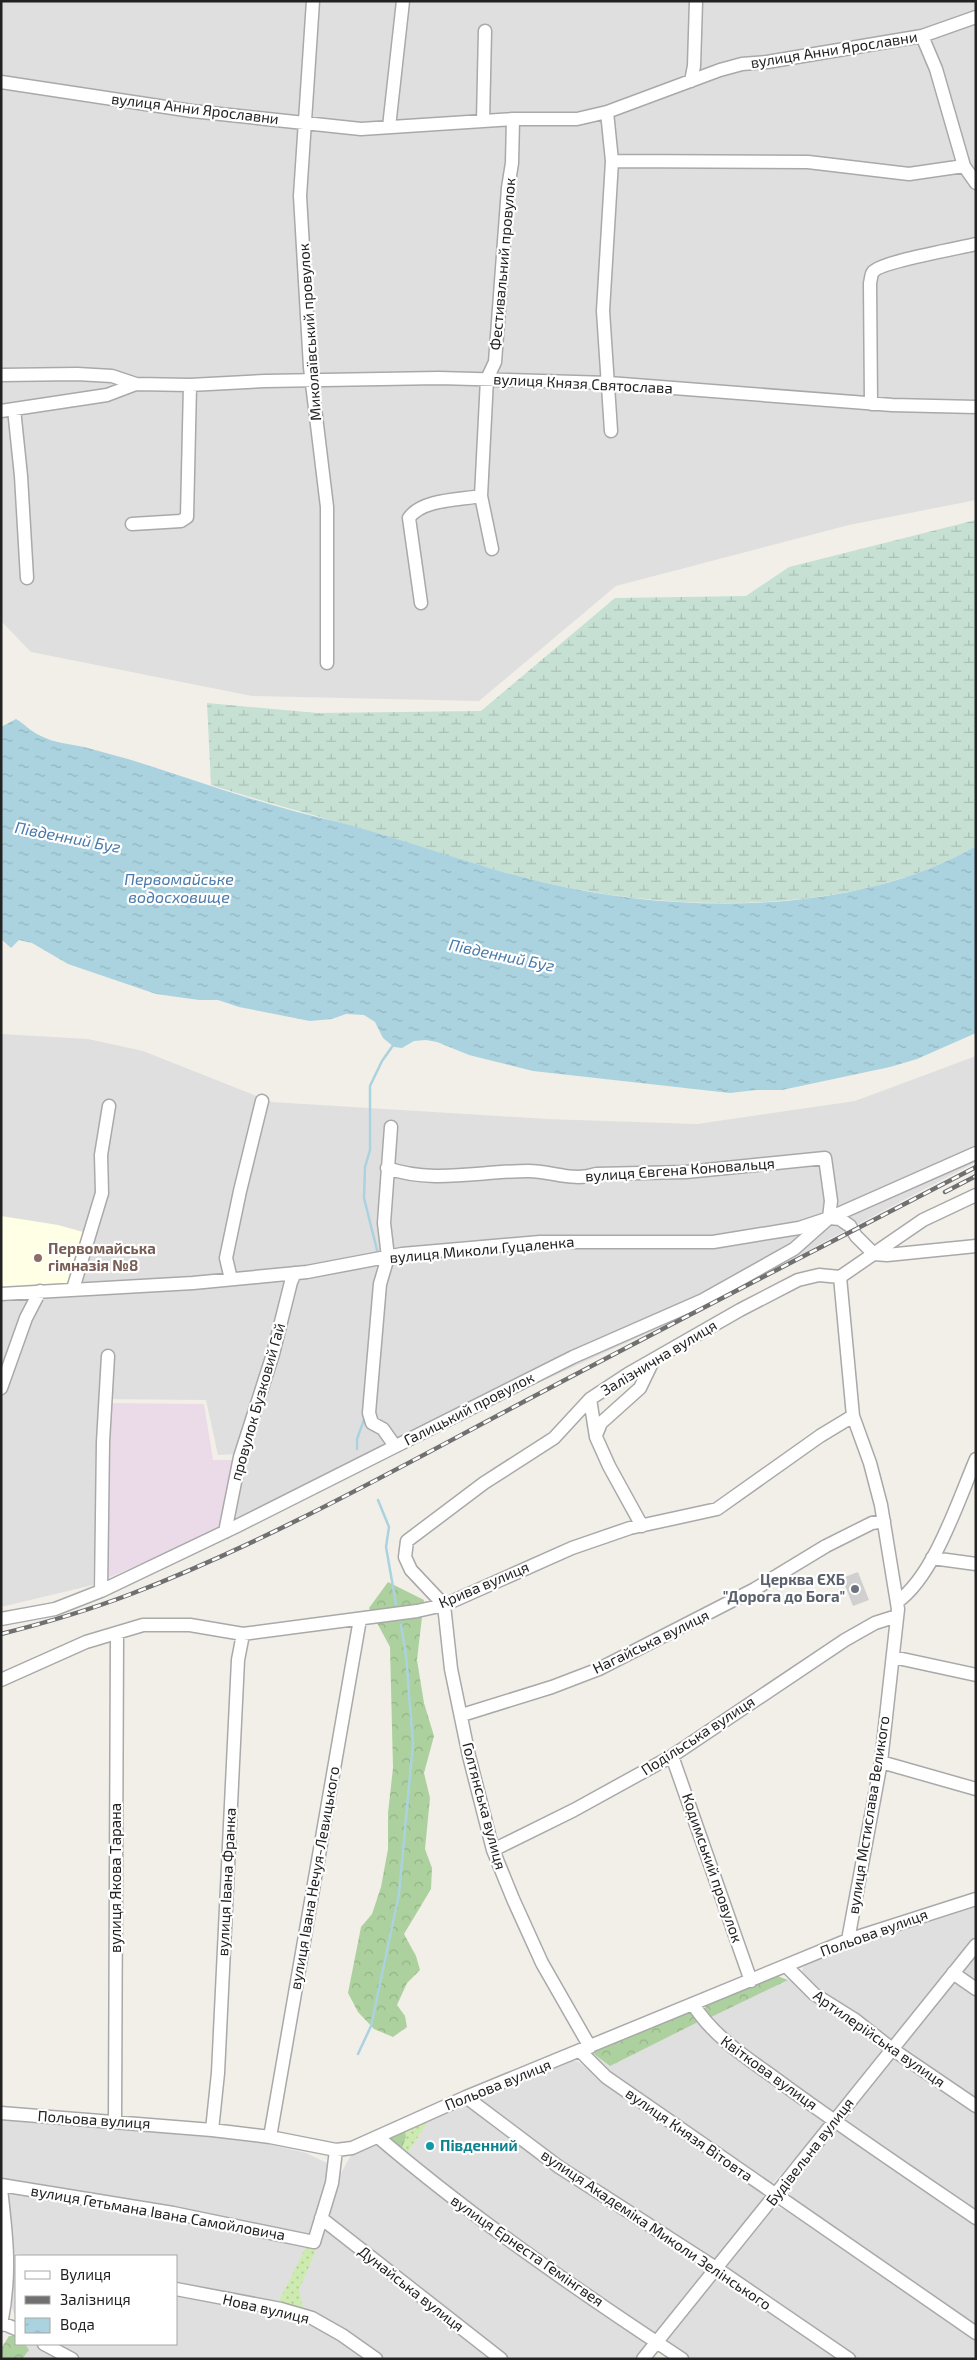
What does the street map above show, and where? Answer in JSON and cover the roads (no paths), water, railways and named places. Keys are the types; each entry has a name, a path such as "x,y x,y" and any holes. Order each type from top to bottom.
{"street":[{"name":"Миколаївський провулок","path":"313,1 300,196 311,380 327,507 327,663"},
{"path":"389,127 403,1"},
{"path":"691,81 694,66 696,1"},
{"name":"вулиця Анни Ярославни","path":"1,82 192,111 361,129 513,119 577,119 607,112 742,64 814,55 922,36 976,17"},
{"path":"483,121 485,31"},
{"path":"922,36 936,69 964,166 976,183"},
{"path":"607,112 612,161 603,311 611,430"},
{"name":"Фестивальний провулок","path":"492,549 481,496 487,379 495,362 508,188 512,163 513,119"},
{"path":"612,161 808,162 909,174 964,166"},
{"path":"871,404 870,283 873,272 880,267 895,262 976,244"},
{"name":"вулиця Князя Святослава","path":"1,375 78,374 112,376 136,384 190,385 311,380 487,379 609,383 871,404 976,407"},
{"path":"1,411 107,395 136,384"},
{"path":"132,524 181,521 186,517 190,385"},
{"path":"14,409 22,476 26,578"},
{"path":"421,603 409,518 415,510 428,506 481,496"},
{"path":"231,1279 226,1258 262,1101"},
{"path":"73,1289 102,1193 102,1155 109,1106"},
{"path":"391,1127 384,1223 388,1257 380,1284 369,1413 372,1423 383,1429 395,1446"},
{"path":"829,1218 976,1153"},
{"name":"вулиця Євгена Коновальця","path":"387,1168 424,1177 530,1171 584,1179 596,1174 686,1172 825,1158 832,1201 829,1218"},
{"path":"840,1277 924,1220 976,1195"},
{"path":"829,1218 840,1219 850,1226 856,1236 874,1254 887,1255 976,1246"},
{"name":"вулиця Миколи Гуцаленка","path":"1,1294 295,1273 388,1257 540,1242 714,1242 799,1228 829,1218"},
{"name":"Галицький провулок","path":"1,1619 55,1610 101,1591 225,1532 573,1357 703,1300 794,1249 829,1218"},
{"name":"провулок Бузковий Гай","path":"225,1532 240,1457 273,1354 291,1282 295,1273"},
{"name":"Залізнична вулиця","path":"444,1605 410,1570 405,1558 407,1542 484,1483 554,1438 590,1399 628,1374 654,1361 740,1310 798,1280 819,1275 840,1277"},
{"name":"вулиця Мстислава Великого","path":"840,1277 852,1416 870,1463 884,1521 897,1602 881,1762 848,1940"},
{"path":"1,1388 26,1318 40,1291"},
{"path":"101,1591 103,1442 108,1356"},
{"path":"596,1435 601,1423 640,1388 654,1361"},
{"path":"590,1399 596,1435 609,1466 642,1526"},
{"name":"Крива вулиця","path":"1,1680 86,1642 142,1625 190,1625 243,1634 360,1619 444,1605 572,1548 642,1526 717,1509 820,1436 852,1416"},
{"path":"897,1602 908,1594 932,1558 976,1460"},
{"name":"Нагайська вулиця","path":"462,1716 552,1687 599,1669 755,1589 826,1546 872,1523 884,1521"},
{"path":"932,1558 976,1564"},
{"name":"Голтянська вулиця","path":"444,1605 451,1669 469,1756 494,1850 513,1899 542,1963 585,2050"},
{"name":"Подільська вулиця","path":"494,1850 566,1814 672,1756 845,1640 874,1623 897,1616"},
{"name":"вулиця Івана Нечуя-Левицького","path":"270,2137 360,1619"},
{"name":"вулиця Якова Тарана","path":"115,2122 117,1634"},
{"name":"вулиця Івана Франка","path":"212,2130 218,2073 238,1660 243,1634"},
{"path":"893,1657 976,1675"},
{"name":"Кодимський провулок","path":"672,1756 751,1981"},
{"path":"881,1762 976,1789"},
{"name":"Польова вулиця","path":"1,2113 212,2130 270,2137 336,2150 352,2148 466,2097 585,2050 848,1940 976,1899"},
{"name":"Будівельна вулиця","path":"644,2359 976,1945"},
{"name":"Артилерійська вулиця","path":"786,1966 814,1994 854,2019 892,2049 976,2106"},
{"path":"953,1973 976,1989"},
{"name":"Квіткова вулиця","path":"693,2004 703,2020 714,2032 834,2120 976,2218"},
{"name":"вулиця Князя Вітовта","path":"585,2050 606,2077 976,2334"},
{"name":"вулиця Академіка Миколи Зелінського","path":"466,2097 559,2166 716,2268 849,2359"},
{"name":"вулиця Ернеста Гемінгвея","path":"378,2137 434,2185 682,2359"},
{"path":"322,2218 332,2183 336,2150"},
{"name":"вулиця Гетьмана Івана Самойловича","path":"1,2185 172,2212 314,2242 322,2218"},
{"path":"1,2189 9,2257 7,2294 1,2324 15,2329"},
{"name":"Дунайська вулиця","path":"322,2218 501,2359"},
{"name":"Нова вулиця","path":"178,2289 281,2309 312,2318 342,2335 376,2359"},
{"path":"46,2345 72,2359"}],"water":[{"name":"Первомайське водосховище","path":"16,719 34,732 51,740 128,759 257,801 344,823 497,870 546,883 597,893 652,900 708,903 765,902 822,897 876,886 928,869 976,846 976,1033 917,1059 890,1067 782,1090 730,1093 533,1071 469,1055 437,1042 426,1040 414,1041 402,1048 394,1047 383,1038 375,1022 364,1015 346,1014 332,1019 310,1021 239,1007 218,1000 199,1000 156,994 68,964 32,943 19,940 11,948 1,939 1,727"}],"waterway":[{"path":"378,1254 364,1198 365,1167 370,1150 370,1086 382,1061 394,1044"},
{"path":"357,1449 357,1439 365,1417"},
{"path":"378,1500 389,1527 386,1547 396,1604"},
{"path":"358,2054 371,2026 399,1894 413,1744 406,1655 401,1625"}],"railway":[{"path":"1,1634 67,1616 131,1594 182,1574 282,1528 976,1167"},
{"path":"945,1192 976,1176"}],"place":[{"name":"Первомайська гімназія №8","path":"38,1258"},
{"name":"Церква ЄХБ \"Дорога до Бога\"","path":"855,1589"},
{"name":"Південний","path":"430,2146"}],"water label":[{"name":"Південний Буг","path":"68,837"},
{"name":"Південний Буг","path":"502,955"}]}
